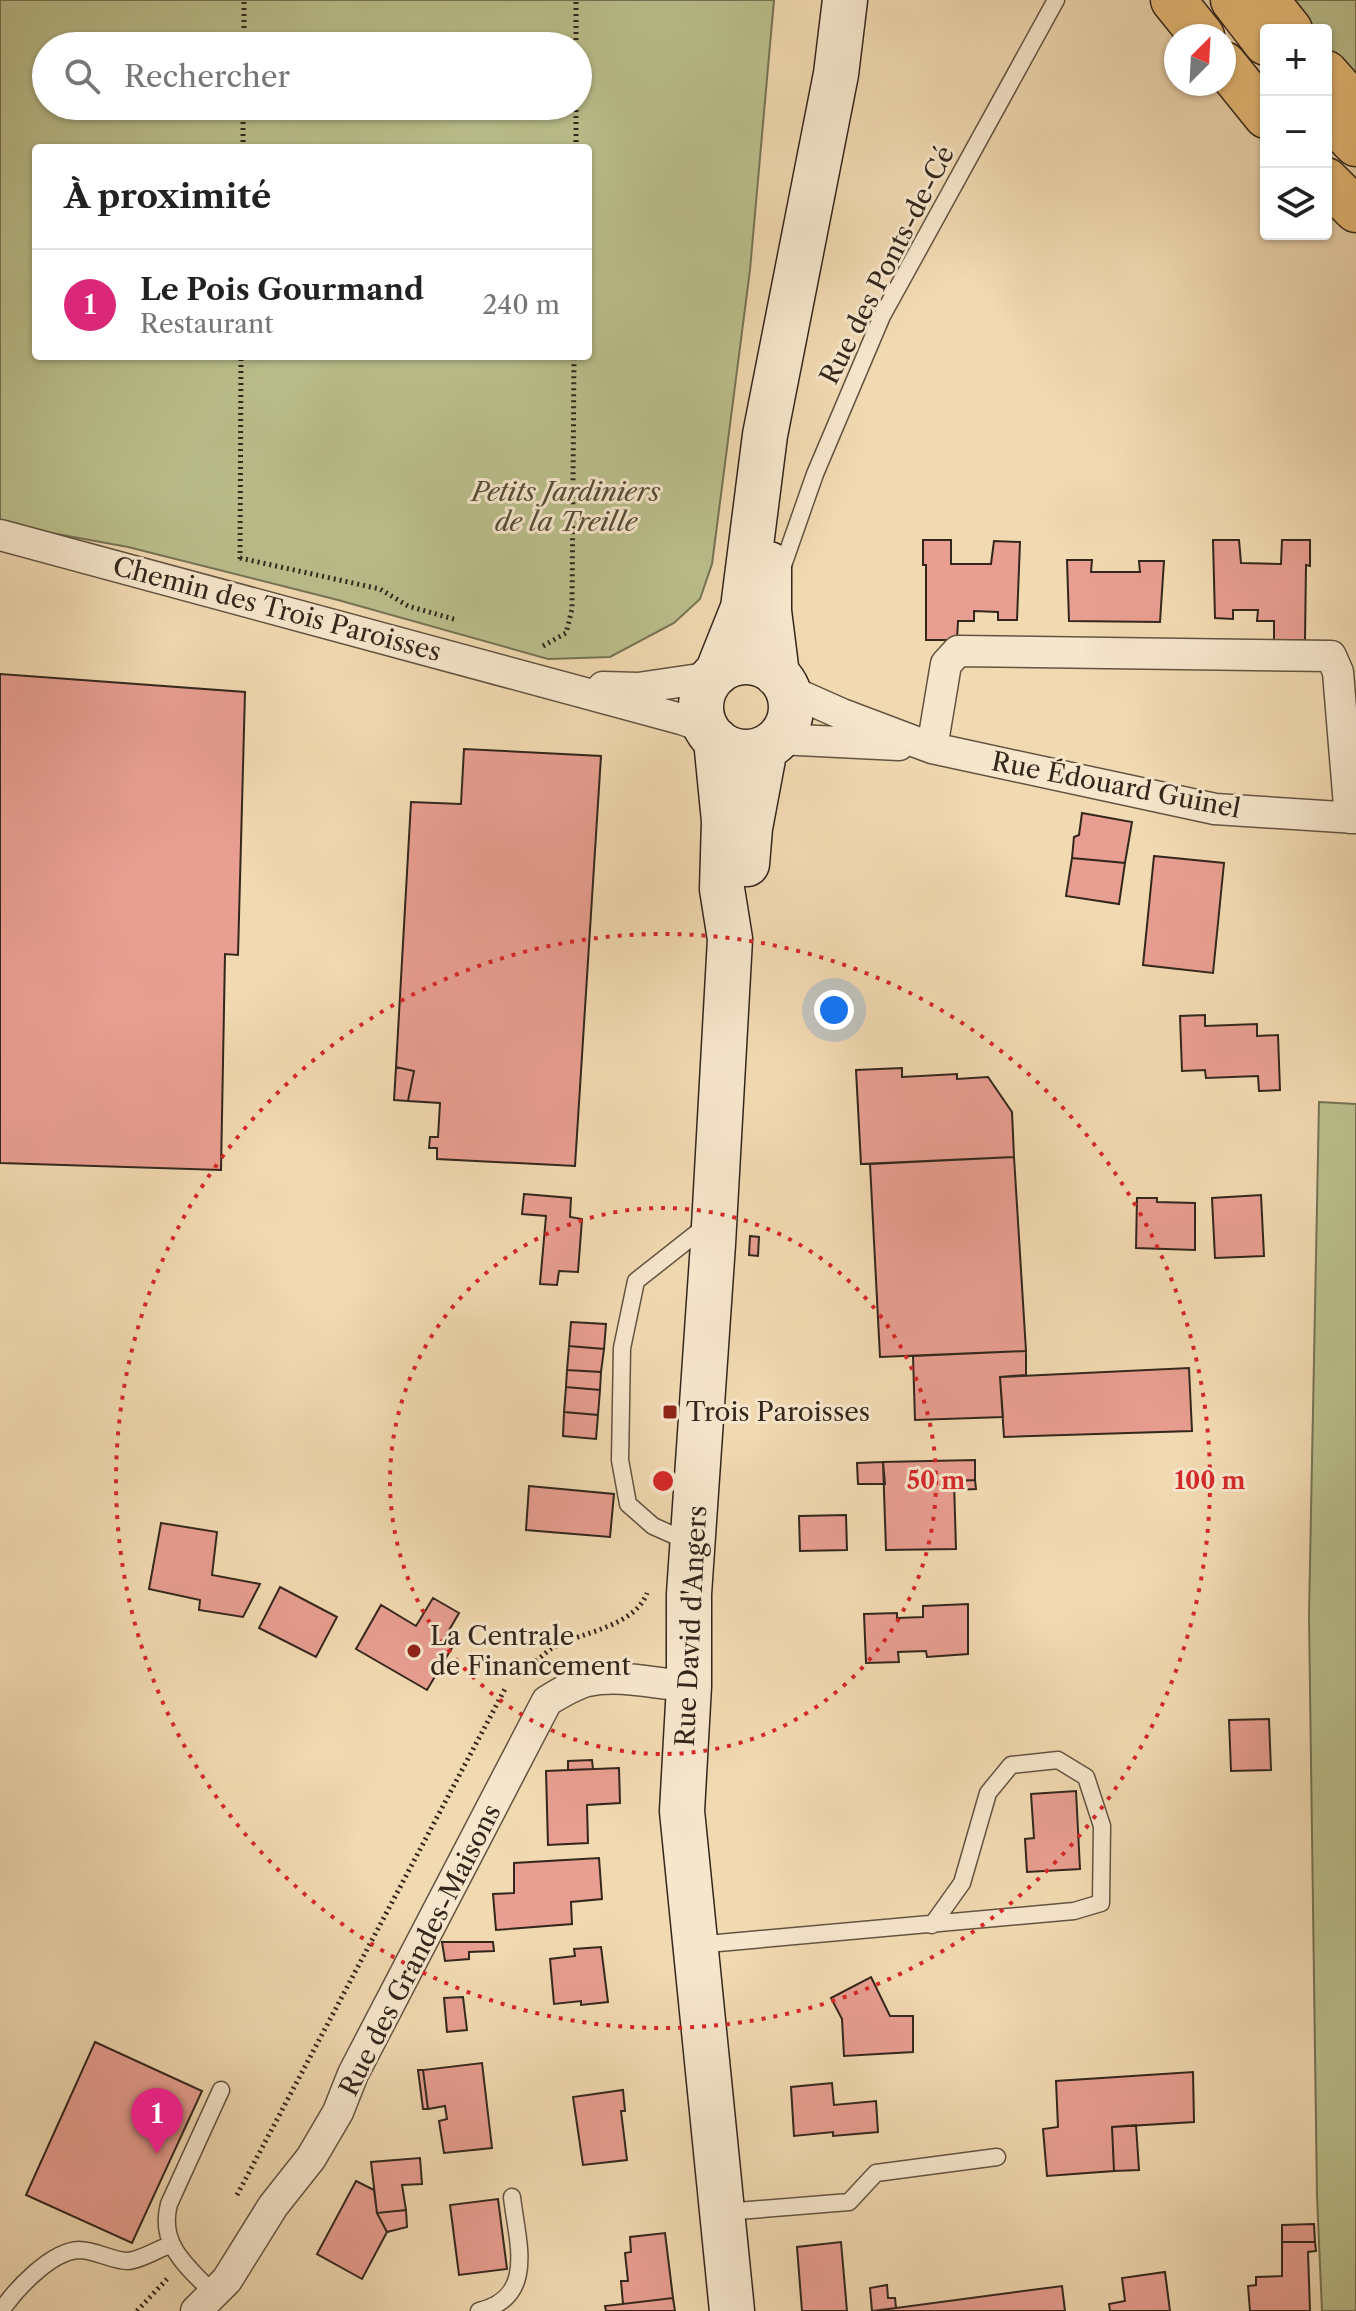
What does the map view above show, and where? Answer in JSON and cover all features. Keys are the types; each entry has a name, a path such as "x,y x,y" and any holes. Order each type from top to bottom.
{"main road":[{"path":"845,0 827,120 765,435 743,608 702,702 712,734 739,751 771,744 790,719 792,705 783,682 769,607 769,548 780,437 858,56 874,0"},
{"path":"1173,0 1192,24"},
{"path":"1233,0 1260,35"},
{"path":"1266,0 1285,24"},
{"path":"1236,79 1260,109"},
{"path":"1332,80 1356,107"},
{"path":"1332,119 1356,144"},
{"path":"1332,186 1356,210"},
{"path":"715,675 736,663 751,662 766,666 783,682"},
{"name":"Rue David d'Angers","path":"712,734 724,821 722,889 730,939 715,1219 689,1594 689,1686 682,1811 732,2311"},
{"name":"Rue David d'Angers","path":"730,939 745,890 750,828 771,744"}],"street":[{"name":"Chemin des Trois Paroisses","path":"0,535 681,719 712,734"},
{"path":"929,747 946,664 958,651 1331,656 1338,672 1353,818"},
{"name":"Chemin des Trois Paroisses","path":"553,685 638,688 715,675"},
{"name":"Rue Édouard Guinel","path":"783,682 929,747"},
{"name":"Rue Édouard Guinel","path":"771,744 929,747 1215,809 1353,818"},
{"name":"Rue des Grandes-Maisons","path":"205,2302 227,2280 273,2206 311,2158 338,2112 353,2074 547,1701 589,1681 623,1679 689,1686"}],"lane":[{"name":"Rue des Ponts-de-Cé","path":"769,607 815,474 882,316 1056,0"},
{"path":"693,1544 653,1526 628,1504 620,1460 622,1348 636,1281 715,1219"},
{"path":"695,1945 932,1925 1074,1911 1101,1903 1102,1826 1086,1777 1058,1760 1011,1765 988,1793 962,1883 932,1925"},
{"path":"205,2302 170,2245 166,2224 169,2204 221,2090"},
{"path":"721,2212 849,2202 876,2173 997,2157"},
{"path":"479,2311 495,2307 510,2297 520,2274 512,2197"},
{"path":"1,2311 16,2289 49,2263 76,2250 129,2261 170,2245"}],"path":[{"path":"244,0 244,32"},
{"path":"576,0 576,32"},
{"path":"243,120 243,144"},
{"path":"576,120 576,144"},
{"path":"238,597 241,360"},
{"path":"529,642 545,646 566,633 572,609 574,360"},
{"path":"240,558 380,589 408,606 468,624"},
{"path":"536,1661 553,1647 626,1617 644,1601 648,1589"},
{"path":"234,2200 506,1687"},
{"path":"137,2311 173,2273"}],"green space":[{"name":"Petits Jardiniers de la Treille","path":"0,0 774,0 750,270 712,564 700,599 674,623 610,657 548,659 338,600 128,547 35,530 0,520"},
{"path":"1282,0 1356,0 1356,86 1332,60 1332,24 1302,24"},
{"path":"1319,1102 1356,1104 1356,2311 1322,2311 1317,2196 1309,1616"}],"building":[{"path":"923,540 951,540 951,564 991,564 994,541 1020,542 1017,620 998,620 998,612 974,611 974,621 958,621 957,640 926,640"},
{"path":"1213,540 1239,540 1241,563 1281,564 1282,540 1310,540 1310,566 1306,565 1305,640 1274,640 1274,621 1257,621 1258,610 1233,610 1233,619 1215,618"},
{"path":"1067,560 1092,560 1091,572 1140,572 1139,561 1164,561 1160,622 1069,621"},
{"path":"0,674 245,692 238,955 225,954 221,1170 0,1163"},
{"path":"464,749 601,756 575,1166 437,1159 437,1148 429,1148 430,1137 438,1137 440,1103 408,1101 414,1071 396,1067 411,802 461,804"},
{"path":"1082,813 1132,822 1125,863 1072,858 1074,837 1079,835"},
{"path":"1154,856 1224,863 1213,973 1143,965"},
{"path":"1072,858 1125,863 1119,904 1066,896"},
{"path":"1205,1015 1205,1026 1257,1024 1257,1036 1278,1035 1280,1090 1259,1091 1258,1076 1206,1078 1205,1070 1182,1071 1180,1016"},
{"path":"396,1067 414,1071 408,1101 394,1100"},
{"path":"902,1068 902,1077 957,1074 957,1079 988,1077 1012,1112 1014,1157 861,1164 856,1070"},
{"path":"1014,1157 1026,1351 880,1357 870,1164"},
{"path":"524,1194 571,1198 570,1217 582,1219 578,1272 559,1271 557,1285 540,1284 546,1216 522,1214"},
{"path":"1261,1195 1264,1256 1215,1258 1212,1198"},
{"path":"1137,1198 1195,1203 1195,1250 1136,1248"},
{"path":"750,1236 759,1237 758,1256 749,1255"},
{"path":"571,1322 606,1324 604,1349 569,1346"},
{"path":"569,1346 604,1349 601,1372 567,1370"},
{"path":"1026,1351 1026,1375 1000,1377 1003,1417 915,1420 913,1356"},
{"path":"1189,1368 1192,1431 1004,1437 1000,1377"},
{"path":"567,1370 601,1372 600,1390 566,1387"},
{"path":"566,1387 600,1390 598,1415 564,1412"},
{"path":"564,1412 598,1415 596,1439 563,1436"},
{"path":"975,1460 975,1480 954,1481 956,1549 886,1550 883,1462"},
{"path":"883,1462 885,1484 858,1484 857,1463"},
{"path":"975,1480 976,1489 954,1490 954,1481"},
{"path":"529,1486 614,1494 610,1537 526,1530"},
{"path":"846,1515 847,1550 800,1551 799,1516"},
{"path":"161,1523 217,1532 212,1575 260,1584 243,1617 199,1610 200,1600 149,1589"},
{"path":"280,1587 337,1617 316,1657 259,1628"},
{"path":"433,1598 459,1613 444,1639 453,1646 427,1690 356,1649 381,1605 416,1626"},
{"path":"968,1604 968,1654 927,1657 926,1651 898,1652 899,1662 866,1663 864,1614 897,1613 897,1618 923,1617 923,1606"},
{"path":"1269,1719 1271,1770 1231,1771 1229,1720"},
{"path":"592,1760 593,1769 568,1770 568,1761"},
{"path":"619,1768 620,1803 587,1805 588,1843 548,1845 546,1771"},
{"path":"1076,1791 1080,1869 1027,1872 1025,1839 1034,1838 1031,1794"},
{"path":"599,1858 602,1899 571,1902 572,1924 496,1930 493,1894 514,1893 514,1863"},
{"path":"442,1942 493,1942 494,1951 469,1952 469,1959 445,1961"},
{"path":"601,1947 608,2002 554,2004 550,1959 575,1956 574,1949"},
{"path":"871,1977 890,2016 913,2016 913,2052 844,2056 842,2019 831,1998"},
{"path":"463,1997 467,2030 447,2032 444,1998"},
{"path":"95,2042 202,2091 132,2243 26,2195"},
{"path":"482,2063 492,2148 444,2153 439,2121 447,2119 445,2106 428,2109 423,2070"},
{"path":"418,2070 423,2070 428,2109 423,2109"},
{"path":"1193,2072 1194,2122 1112,2127 1114,2171 1047,2176 1043,2129 1058,2127 1056,2081"},
{"path":"832,2083 834,2105 876,2101 878,2132 794,2136 791,2087"},
{"path":"623,2090 625,2111 621,2111 627,2160 583,2165 573,2097"},
{"path":"1136,2125 1139,2170 1114,2171 1112,2127"},
{"path":"420,2158 422,2184 402,2185 406,2210 377,2213 371,2162"},
{"path":"356,2181 374,2190 377,2213 387,2232 362,2279 317,2254"},
{"path":"498,2199 507,2269 459,2275 450,2205"},
{"path":"406,2210 407,2227 387,2232 377,2213"},
{"path":"1314,2224 1315,2242 1282,2242 1282,2225"},
{"path":"665,2233 673,2298 623,2304 621,2281 628,2281 625,2253 631,2252 630,2237"},
{"path":"841,2242 847,2311 802,2311 797,2247"},
{"path":"1282,2242 1315,2242 1316,2251 1308,2252 1310,2311 1250,2311 1248,2286 1256,2285 1256,2277 1282,2276"},
{"path":"1165,2272 1170,2311 1110,2311 1109,2304 1125,2301 1122,2278"},
{"path":"887,2285 888,2298 895,2298 896,2308 872,2311 870,2288"},
{"path":"1062,2286 1065,2311 875,2311 896,2308"},
{"path":"673,2298 675,2311 606,2311 605,2306"}],"place":[{"name":"Trois Paroisses","path":"670,1412"},
{"name":"La Centrale de Financement","path":"414,1651"},
{"name":"Le Pois Gourmand","path":"157,2154"}]}
